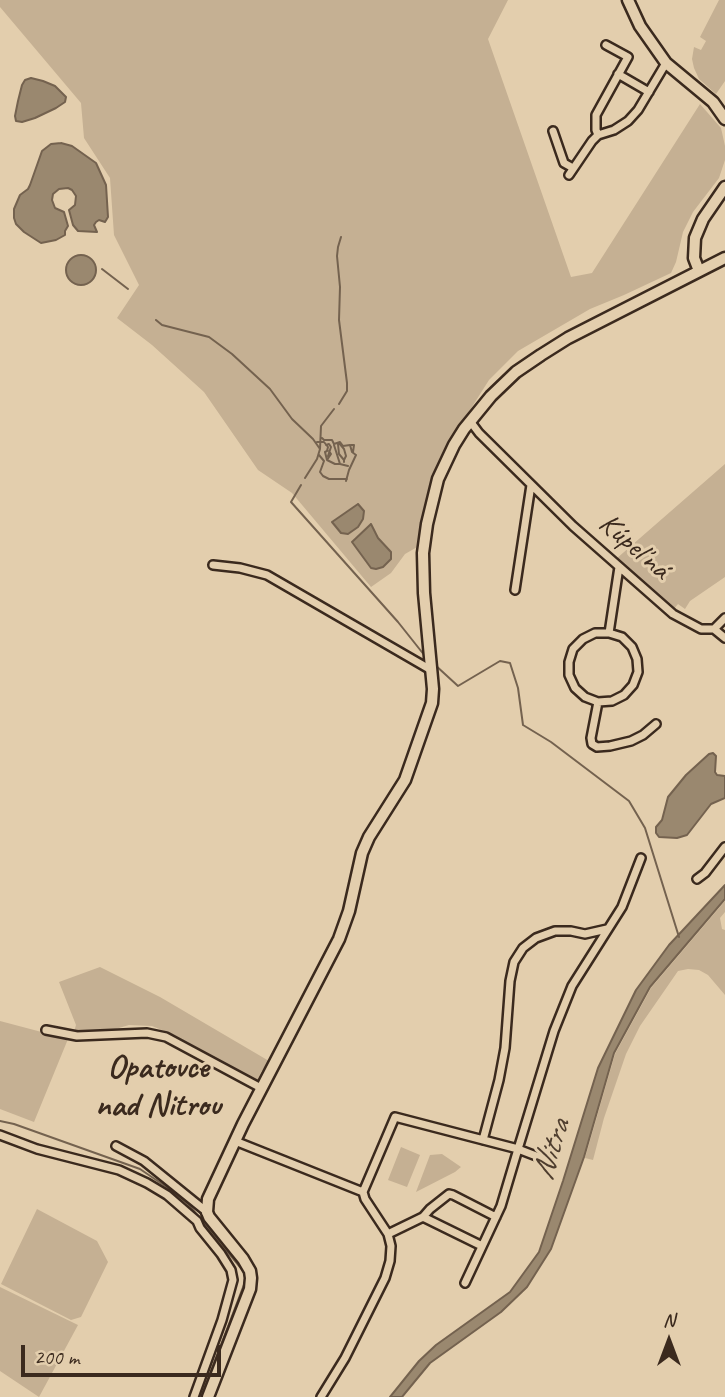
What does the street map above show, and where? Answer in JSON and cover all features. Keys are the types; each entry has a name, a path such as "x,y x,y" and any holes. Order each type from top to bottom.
{"street":[{"path":"628,0 640,26 666,63 713,102 725,119"},
{"path":"598,135 596,116 628,57 606,45"},
{"path":"553,131 564,163 571,172 598,135 614,130 638,110 666,63"},
{"path":"618,74 649,92"},
{"path":"699,271 694,258 695,238 703,219 725,187"},
{"path":"194,1397 222,1320 233,1280 231,1270 221,1254 200,1228 208,1199 261,1088 339,939 349,911 362,853 405,780 432,703 423,553 438,479 467,425 516,373 569,338 725,258"},
{"name":"Kúpeľná","path":"467,425 479,433 573,526 673,614 701,629 713,629 725,638"},
{"path":"515,590 531,485"},
{"path":"213,565 267,575 431,670"},
{"path":"609,632 619,567"},
{"path":"713,629 725,618"},
{"path":"609,632 622,637 632,646 638,672 633,685 624,695 612,701 598,702 585,697 575,688 569,675 569,662 573,649 583,639 595,633 609,632"},
{"path":"598,702 591,738 592,744 597,747 631,741 656,724"},
{"path":"697,879 725,847"},
{"path":"465,1283 501,1206 554,1031 572,986 622,907 641,858"},
{"path":"483,1140 505,1048 514,962 523,948 536,938 555,932 585,934 608,929"},
{"path":"585,934 593,950"},
{"path":"46,1030 77,1036 147,1033 166,1037 261,1088"},
{"path":"321,1397 345,1358 385,1278 390,1261 391,1246 388,1234 363,1192 395,1117 518,1149 549,1161"},
{"path":"0,1135 37,1149 119,1170 147,1183 212,1223 243,1259 250,1271 250,1289 208,1397"},
{"path":"235,1141 363,1192"},
{"path":"116,1146 144,1161 202,1217"},
{"path":"388,1234 423,1217 449,1194 496,1217"},
{"path":"423,1217 482,1246"}],"shaded area":[{"path":"0,0 508,0 488,39 571,277 592,273 700,104 721,128 725,160 719,178 693,212 683,232 671,273 590,309 518,351 489,380 451,440 428,500 419,546 405,554 391,573 371,587 292,493 258,470 204,392 152,345 117,318 139,285 114,235 110,178 84,138 81,103 0,7"},
{"path":"719,0 725,0 725,81 716,94 699,79 692,59 694,47 701,50 706,41 700,37"},
{"path":"31,78 55,86 66,97 65,102 35,118 16,121 22,85 25,80"},
{"path":"51,144 72,146 96,163 106,185 108,217 105,222 96,222 94,225 97,232 78,231 73,225 69,210 75,205 76,196 68,188 59,189 53,194 52,200 55,208 64,212 68,226 65,235 41,243 16,224 14,209 20,195 30,185 42,151"},
{"path":"81,255 92,259 96,270 92,281 81,285 70,281 66,270 70,259"},
{"path":"725,464 725,577 690,601 685,609 678,604 673,610 616,559"},
{"path":"358,504 364,511 363,519 358,527 348,534 341,533 332,522"},
{"path":"371,524 378,538 391,552 391,559 383,567 376,569 371,568 352,542"},
{"path":"713,753 716,756 715,772 725,776 725,798 711,804 687,835 677,838 659,837 656,827 662,820 668,797 686,775"},
{"path":"725,885 725,899 650,987 614,1053 584,1157 551,1249 527,1287 501,1312 430,1363 402,1397 390,1397 419,1361 436,1345 510,1292 539,1252 598,1068 636,990 669,945"},
{"path":"725,901 725,912 720,918 722,929 725,930 725,995 708,975 699,970 678,971 640,1026 626,1054 593,1160 585,1158 615,1054 651,988"},
{"path":"100,967 160,997 269,1061 257,1081 174,1035 152,1026 129,1025 112,1030 74,1032 76,1025 59,982"},
{"path":"0,1021 68,1039 34,1122 0,1109"},
{"path":"401,1147 420,1155 407,1187 388,1180"},
{"path":"442,1154 461,1167 416,1192 430,1155"},
{"path":"37,1209 97,1241 108,1262 81,1317 71,1320 1,1284"},
{"path":"0,1287 78,1325 39,1397 0,1371"}],"waterway":[{"path":"339,404 347,391 339,320 337,256 341,237"},
{"path":"102,269 128,289"},
{"path":"156,320 162,325 209,337 232,354 270,389 292,419 320,449"},
{"path":"305,478 317,459 321,426 334,409"},
{"path":"322,438 332,440 334,444 340,442 343,446 350,445 356,455 346,481"},
{"path":"317,442 324,442 328,447 325,452 327,460"},
{"path":"339,443 346,456 344,462"},
{"path":"338,444 339,454 344,460"},
{"path":"326,445 331,447 328,456"},
{"path":"334,445 340,464 348,466"},
{"path":"351,445 354,445 353,452"},
{"path":"329,451 331,454 327,460 340,464"},
{"path":"319,455 324,461 320,472 323,476 329,479 347,479"},
{"path":"301,485 291,502 425,656"},
{"path":"434,664 458,686 500,661 510,663 518,688 523,725 551,742 629,801 645,828 679,937"},
{"path":"0,1121 140,1169 188,1204 245,1273 245,1282 201,1397"}],"district":[{"name":"Opatovce nad Nitrou","path":"158,1087"}],"water label":[{"name":"Nitra","path":"552,1150"}]}
